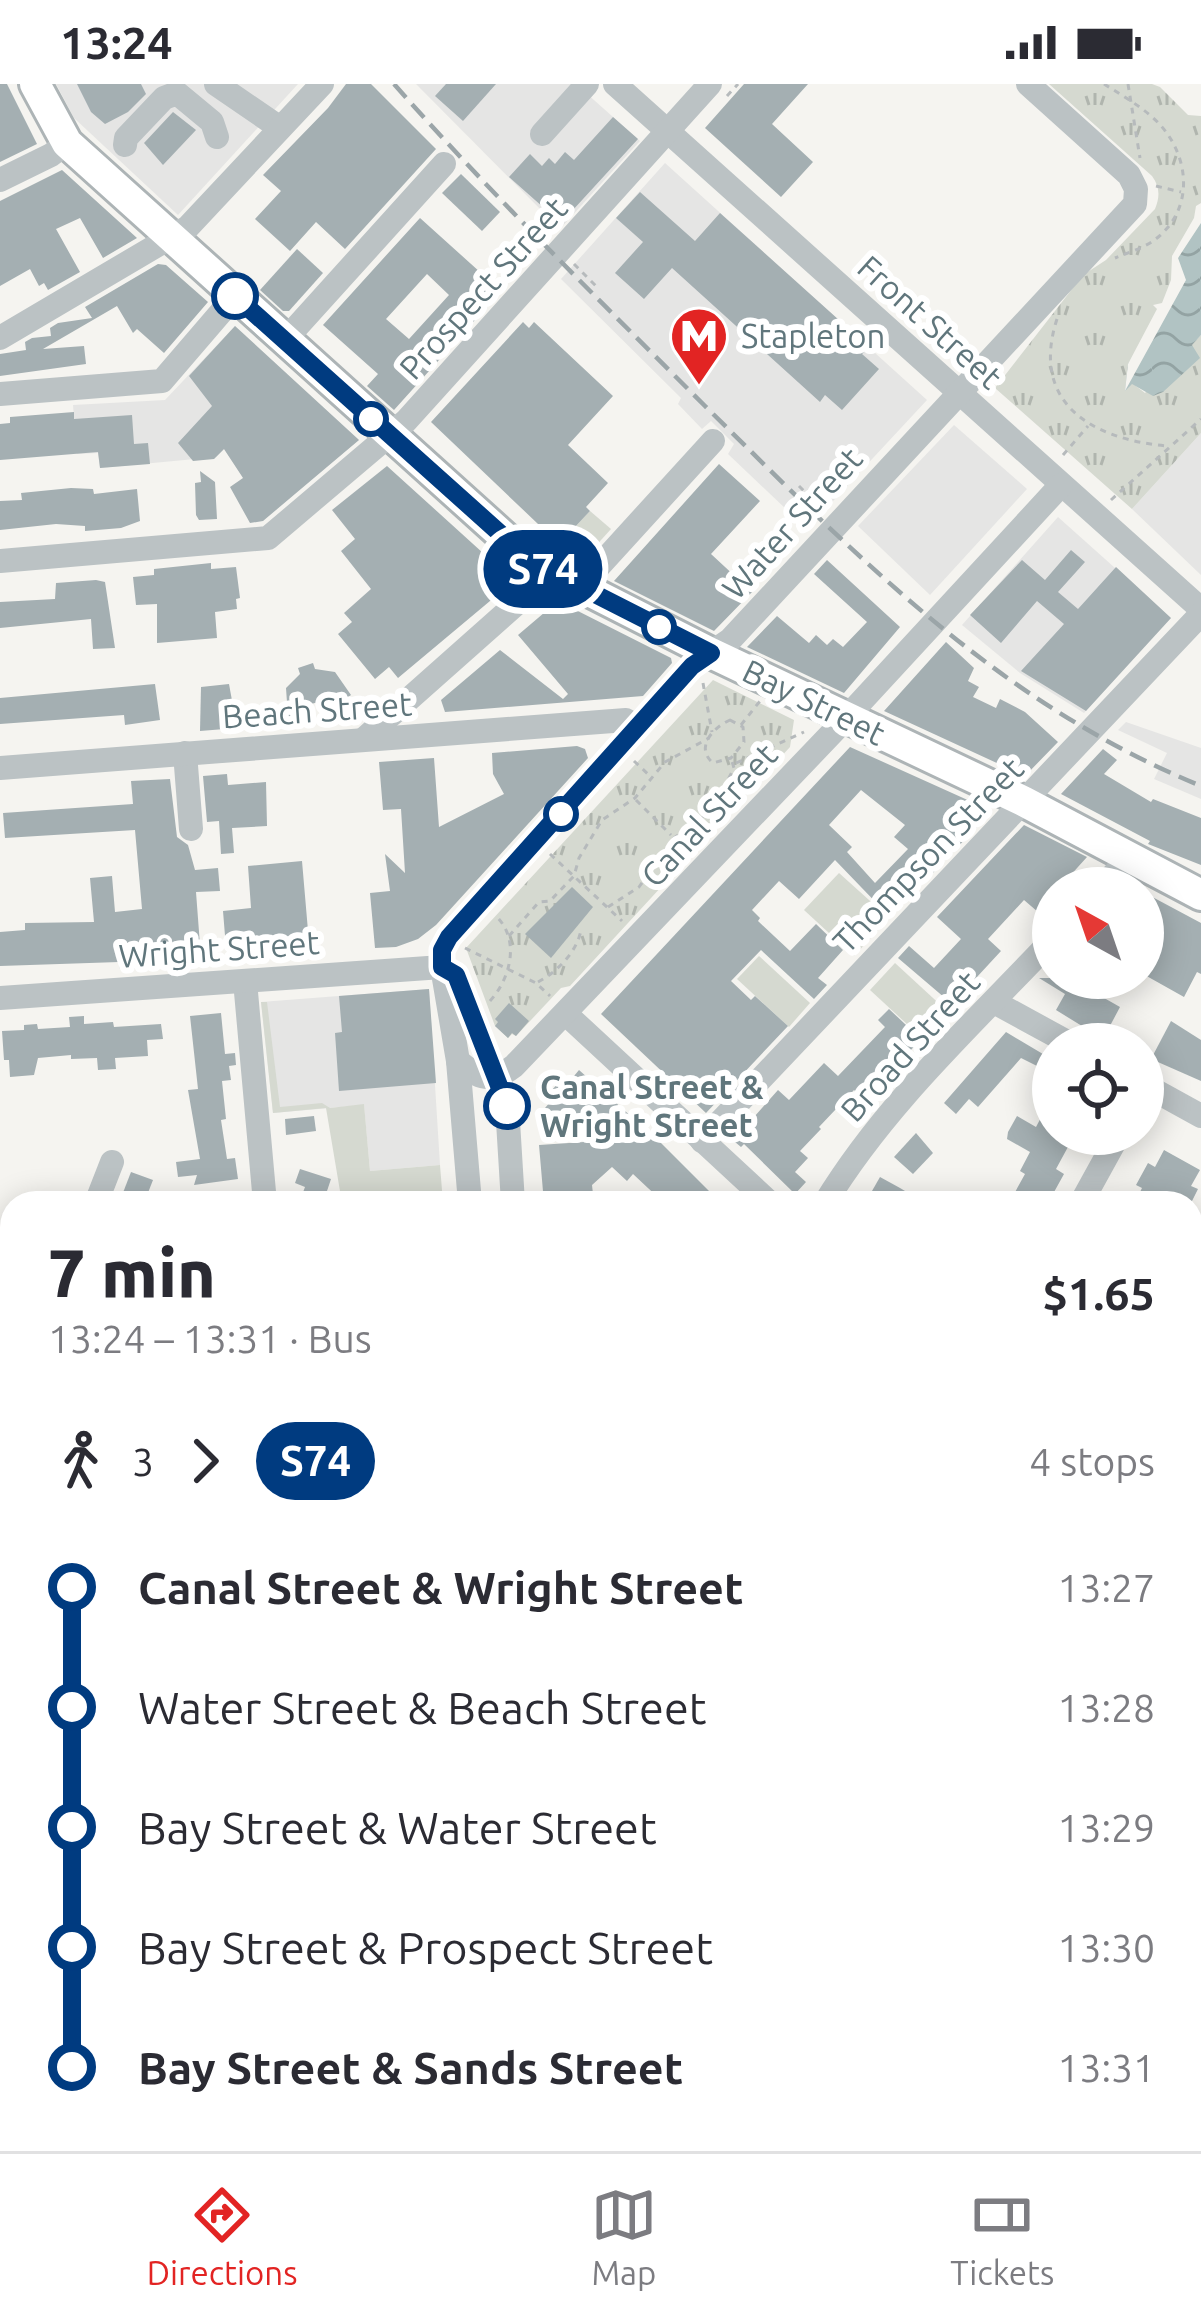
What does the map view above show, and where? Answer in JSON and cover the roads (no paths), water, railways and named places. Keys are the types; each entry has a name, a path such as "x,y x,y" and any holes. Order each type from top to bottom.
{"main road":[{"name":"Bay Street","path":"35,84 67,142 532,562 707,667 846,718 1024,801 1201,895"}],"street":[{"path":"216,84 280,128"},
{"path":"0,338 172,239 322,84"},
{"path":"542,134 586,84"},
{"name":"Front Street","path":"615,84 647,96 667,131 1201,611"},
{"name":"Prospect Street","path":"0,560 268,538 391,436 710,84"},
{"name":"Water Street","path":"442,967 442,950 449,937 692,666 707,667 1128,214 1136,196 1124,169 1028,84"},
{"path":"125,145 126,138 172,94 182,94 212,122 217,137"},
{"path":"0,180 67,142"},
{"path":"284,341 443,164"},
{"path":"0,394 162,381 235,296"},
{"path":"580,587 713,441"},
{"name":"Canal Street","path":"497,1079 560,1007 846,718 1060,485"},
{"path":"364,739 550,573"},
{"name":"Thompson Street","path":"702,1141 1201,611"},
{"name":"Beach Street","path":"0,768 626,720 638,727"},
{"path":"185,753 190,829"},
{"path":"1121,867 1130,857"},
{"name":"Broad Street","path":"832,1191 889,1115 1032,961"},
{"path":"442,967 458,1061 469,1191"},
{"path":"442,967 456,975 507,1106 512,1191"},
{"name":"Wright Street","path":"0,998 442,967"},
{"path":"245,981 264,1191"},
{"path":"994,1002 1032,1023"},
{"path":"560,1007 757,1191"},
{"path":"458,1061 476,1076 497,1079"},
{"path":"1164,1097 1201,1116"},
{"path":"466,1145 476,1138 494,1136 509,1144"},
{"path":"1088,1191 1107,1155"},
{"path":"101,1191 112,1162"}],"water":[{"path":"1201,209 1201,335 1192,345 1200,358 1163,392 1153,396 1132,384 1125,391 1128,364 1167,308 1178,258 1200,220"}],"railway":[{"path":"394,84 469,167 762,463 934,622 1059,713 1201,786"}],"place":[{"name":"Stapleton","path":"699,387"},
{"name":"Canal Street & Wright Street","path":"507,1106"}]}
